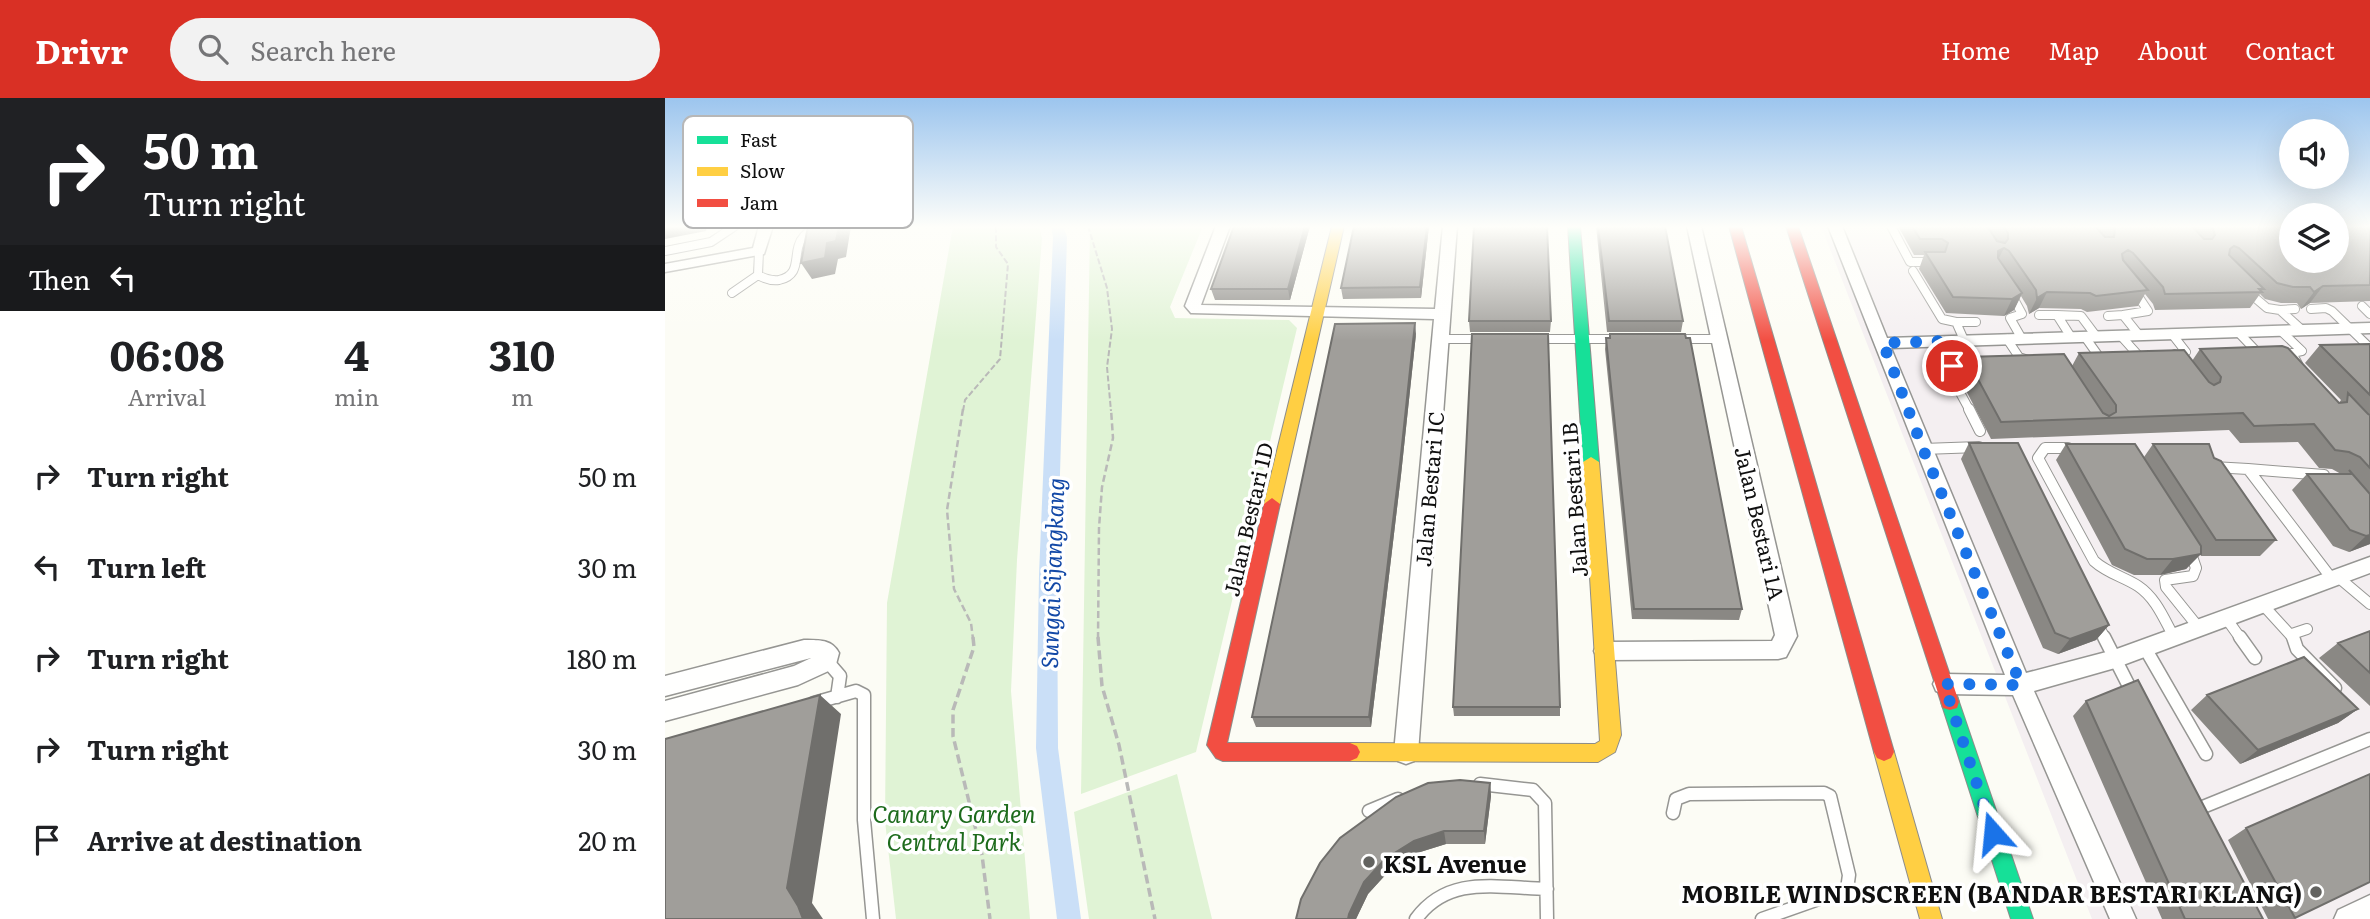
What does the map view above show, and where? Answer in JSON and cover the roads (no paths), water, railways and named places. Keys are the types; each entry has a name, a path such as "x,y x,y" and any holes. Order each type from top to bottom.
{"street":[{"path":"665,268 685,264"},
{"path":"1209,264 1193,306 1197,310 1443,314"},
{"name":"Jalan Bestari 1D","path":"1329,264 1217,744 1223,752 1406,753"},
{"name":"Jalan Bestari 1C","path":"1406,753 1447,264"},
{"name":"Jalan Bestari 1B","path":"1406,753 1598,753 1608,746 1611,734 1577,264"},
{"name":"Jalan Bestari 1A","path":"1605,651 1778,650 1784,644 1786,636 1702,264"},
{"path":"1746,264 1931,919"},
{"path":"1805,264 2022,919"},
{"path":"1851,264 1923,449 2021,685 2123,919"},
{"path":"1883,343 2370,328"},
{"path":"1944,684 2021,685 2115,659 2370,565"},
{"path":"665,685 803,649 821,649 828,653 827,661 798,675 665,710"},
{"path":"2347,919 2370,908"}],"lane":[{"path":"758,264 758,275"},
{"path":"758,275 764,280 776,281 793,274 797,264"},
{"path":"1913,271 1941,319 1976,322"},
{"path":"732,293 758,275"},
{"path":"2003,281 2022,310 2022,314 2010,318 2019,357 2041,361"},
{"path":"2108,316 2148,312 2148,308 2126,281"},
{"path":"2243,287 2267,308 2295,309"},
{"path":"2362,306 2370,314"},
{"path":"2311,309 2326,308 2332,311 2370,349"},
{"path":"2280,310 2302,330"},
{"path":"2039,315 2081,316 2084,337"},
{"path":"2057,315 2084,337 2100,358"},
{"path":"2123,315 2139,335"},
{"path":"1956,322 1964,340"},
{"path":"2281,331 2302,351"},
{"path":"2238,332 2256,353"},
{"path":"2172,334 2186,352"},
{"path":"2121,336 2138,355 2123,357"},
{"path":"1441,339 1492,339"},
{"path":"1531,339 1623,339"},
{"path":"1664,339 1719,339"},
{"path":"1943,341 1961,363"},
{"path":"2360,349 2370,349"},
{"path":"2303,370 2294,360 2292,353 2314,351"},
{"path":"2176,363 2174,354 2200,352"},
{"path":"2245,354 2267,355"},
{"path":"2088,359 2111,358"},
{"path":"1978,362 1952,366 1951,376 1980,431"},
{"path":"1923,449 1994,447"},
{"path":"2068,449 2045,449 2038,458 2094,561 2104,571 2140,587 2150,597 2174,637"},
{"path":"2206,470 2221,467 2320,474 2339,481"},
{"path":"2248,469 2335,578 2369,608"},
{"path":"2185,540 2196,568 2193,576 2165,580 2165,587 2199,628"},
{"path":"2263,605 2292,634 2297,649 2345,698"},
{"path":"2091,610 2139,706"},
{"path":"2226,618 2255,658"},
{"path":"2292,634 2307,629"},
{"path":"2145,648 2206,754"},
{"path":"827,661 840,676 837,697"},
{"path":"797,707 856,691 864,695 867,710 863,756 865,852 873,919"},
{"path":"2193,812 2370,739"},
{"path":"1464,785 1533,790 1545,803 1547,919"},
{"path":"1369,811 1412,793"},
{"path":"1673,813 1677,799 1689,794 1824,793 1830,796 1849,875 1847,890 1762,919"},
{"path":"1416,919 1424,908 1442,894 1462,889 1546,889"}],"waterway":[{"name":"Sungai Sijangkang","path":"1059,264 1048,575 1047,748 1069,919"}],"place":[{"name":"KSL Avenue","path":"1369,862"},
{"name":"MOBILE WINDSCREEN (BANDAR BESTARI KLANG)","path":"2316,892"}],"park label":[{"name":"Canary Garden Central Park","path":"954,826"}]}
